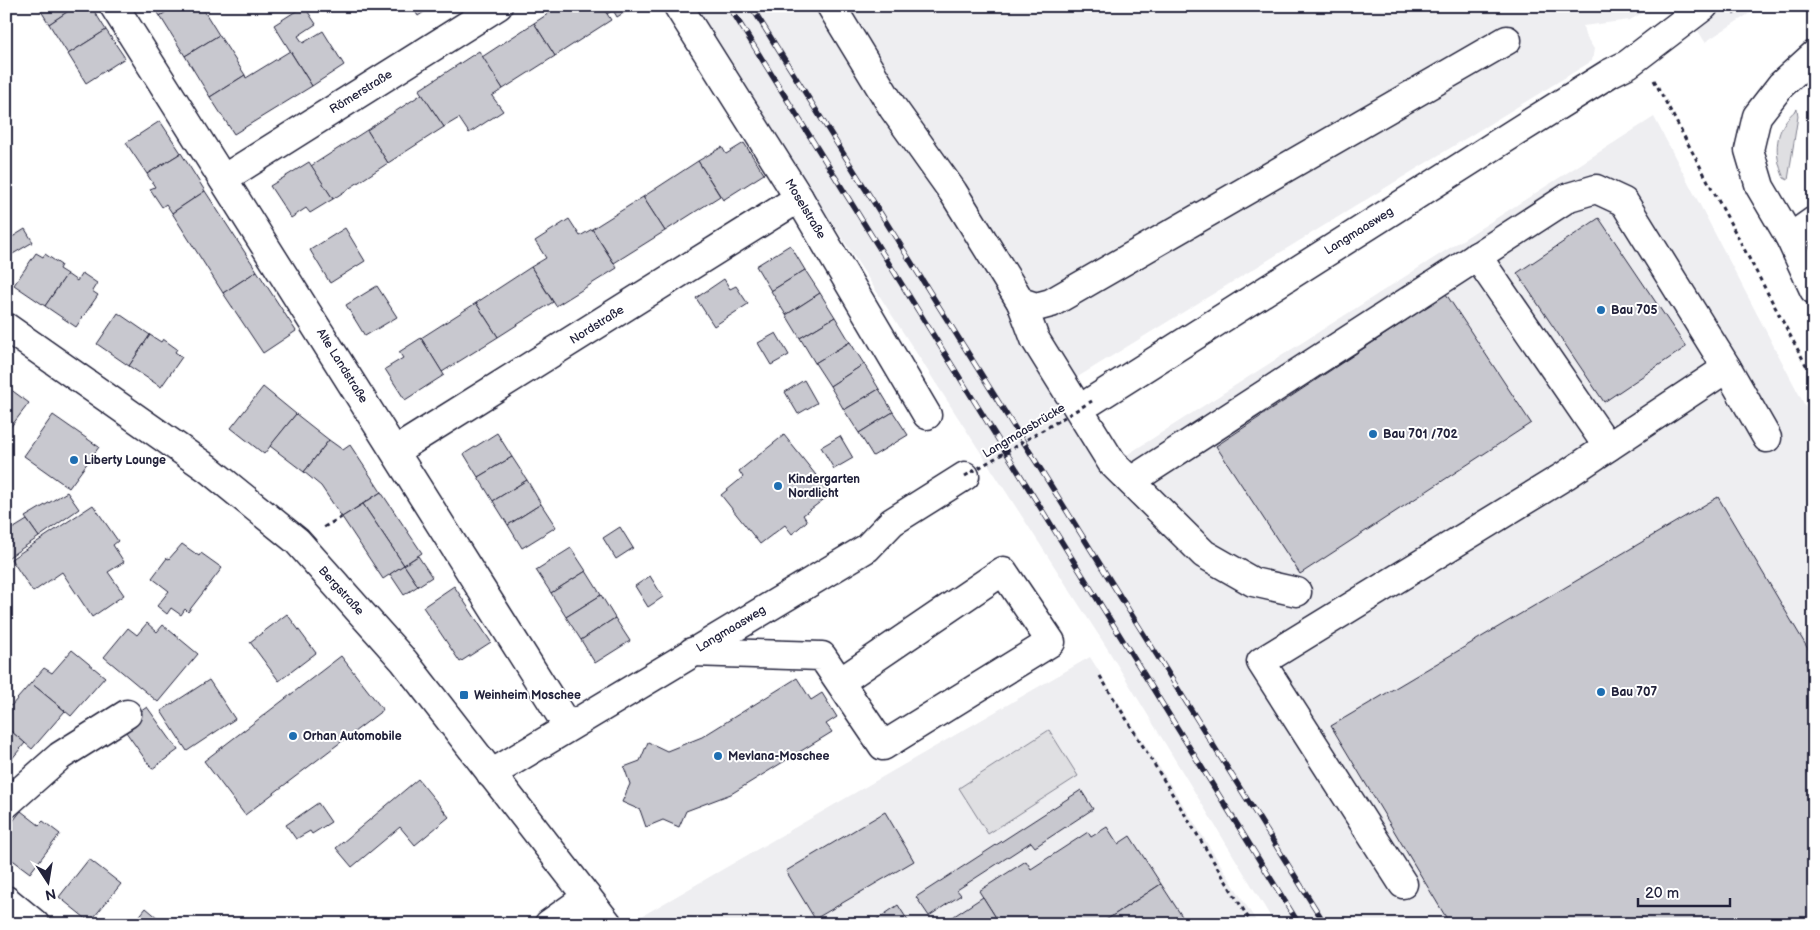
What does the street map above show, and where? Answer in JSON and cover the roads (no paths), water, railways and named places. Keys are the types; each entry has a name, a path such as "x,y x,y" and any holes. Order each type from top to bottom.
{"street":[{"name":"Alte Landstraße","path":"114,6 568,727"},
{"name":"Römerstraße","path":"223,178 498,6"},
{"name":"Moselstraße","path":"678,6 799,198 927,415"},
{"path":"831,6 893,108 953,192 1022,302 1035,338 1112,463 1204,554 1253,582 1297,592"},
{"name":"Langmaasweg","path":"1092,401 1519,130 1610,73 1628,64 1704,6"},
{"path":"1022,302 1036,307 1051,303 1507,40"},
{"path":"1814,55 1781,85 1756,116 1749,150 1760,187 1790,238 1814,290"},
{"path":"1131,481 1569,197 1596,189 1624,202 1728,368 1767,438"},
{"name":"Nordstraße","path":"395,452 799,198"},
{"path":"1790,238 1814,221"},
{"path":"1477,256 1608,448"},
{"name":"Bergstraße","path":"6,327 207,468 297,541 404,661 608,924"},
{"path":"1403,884 1261,662 1608,448 1728,368"},
{"name":"Langmaasweg","path":"491,774 866,548 892,522 965,476"},
{"path":"692,652 822,656 883,746 1051,642 1003,571 840,682"},
{"path":"6,804 60,756 127,714"},
{"path":"549,924 587,897"},
{"path":"6,900 35,924"}],"railway":[{"path":"729,6 1299,924"},
{"path":"751,6 1325,924"}],"place":[{"name":"Bau 705","path":"1601,310"},
{"name":"Bau 701 /702","path":"1373,434"},
{"name":"Liberty Lounge","path":"74,460"},
{"name":"Kindergarten Nordlicht","path":"778,486"},
{"name":"Bau 707","path":"1601,692"},
{"name":"Weinheim Moschee","path":"464,695"},
{"name":"Orhan Automobile","path":"293,736"},
{"name":"Mevlana-Moschee","path":"718,756"}]}
